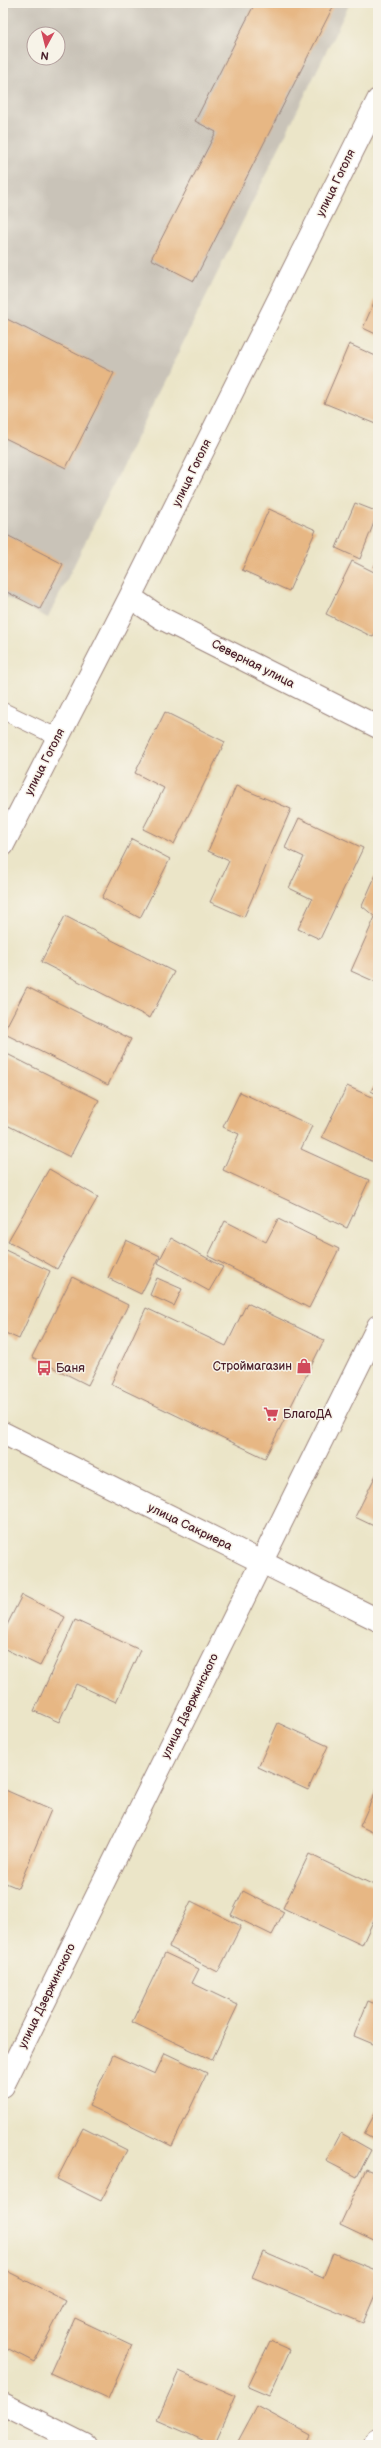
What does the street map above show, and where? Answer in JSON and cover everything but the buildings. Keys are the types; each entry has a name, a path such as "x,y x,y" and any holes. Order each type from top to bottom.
{"street":[{"name":"улица Гоголя","path":"3,845 130,597 378,100"},
{"name":"Северная улица","path":"130,597 161,618 378,727"},
{"name":"улица Дзержинского","path":"3,2086 377,1330"},
{"name":"улица Сакриера","path":"3,1433 378,1620"},
{"path":"3,2404 85,2445"},
{"path":"375,2445 378,2439"}],"lane":[{"path":"3,710 57,737"}],"shaded area":[{"path":"3,3 350,3 48,618 3,596"}],"place":[{"name":"Строймагазин","path":"304,1366"},
{"name":"Баня","path":"44,1368"},
{"name":"БлагоДА","path":"271,1414"}]}
